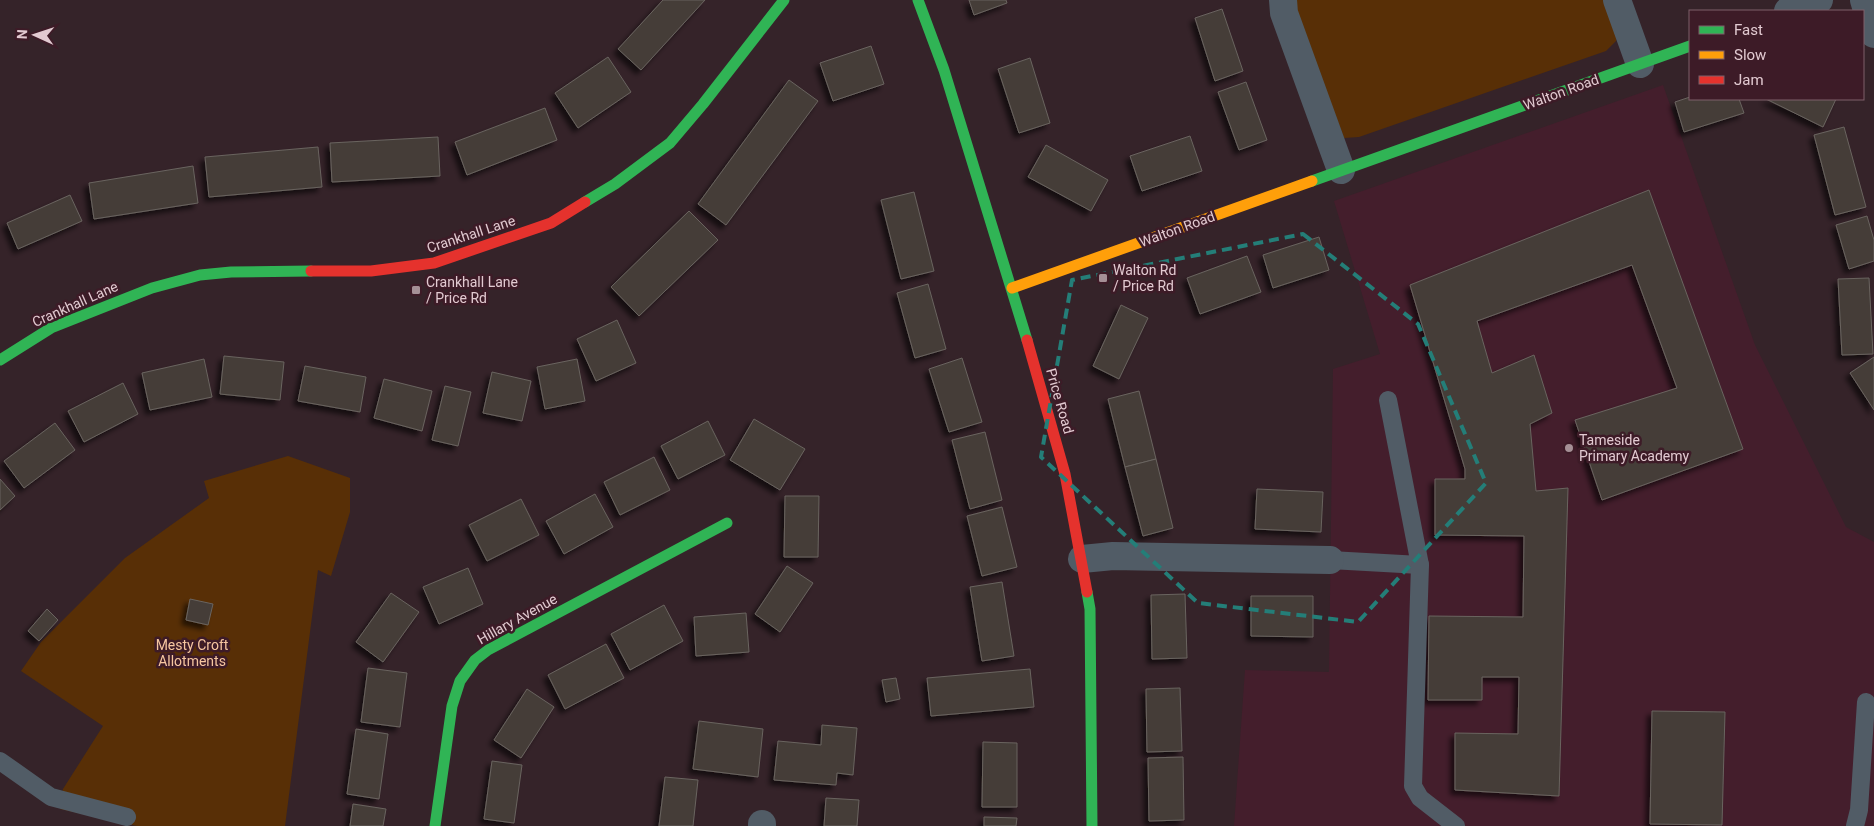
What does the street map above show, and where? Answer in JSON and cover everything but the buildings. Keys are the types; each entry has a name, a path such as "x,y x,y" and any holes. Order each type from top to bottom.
{"street":[{"name":"Crankhall Lane","path":"0,360 51,328 152,288 200,275 231,272 371,271 434,263 551,223 615,184 670,143 784,0"},
{"name":"Price Road","path":"918,0 944,70 1012,288 1066,474 1090,609 1092,826"},
{"path":"1283,0 1284,14 1341,170"},
{"path":"1617,0 1640,64"},
{"path":"1791,10 1819,0"},
{"path":"1864,0 1874,34"},
{"name":"Walton Road","path":"1012,288 1689,46"},
{"name":"Hillary Avenue","path":"436,826 452,706 460,681 475,660 488,650 727,523"},
{"path":"1082,560 1113,556 1330,560"}],"lane":[{"path":"1388,400 1420,565 1413,786 1420,798 1456,826"},
{"path":"1330,560 1420,565"},
{"path":"1855,826 1859,810 1866,702"},
{"path":"0,761 51,797 127,817"}],"highlighted area":[{"path":"1303,234 1418,324 1486,483 1358,622 1198,603 1041,457 1072,280"}],"shaded area":[{"name":"Tameside Primary Academy","path":"1663,85 1755,345 1846,527 1874,542 1874,826 1234,826 1245,670 1329,672 1333,369 1380,354 1334,201"}],"green space":[{"path":"1295,0 1609,0 1618,26 1616,41 1606,51 1359,137 1344,138 1293,2"},
{"name":"Mesty Croft Allotments","path":"288,456 350,478 350,512 331,576 318,570 285,826 137,826 60,809 63,789 103,726 21,671 41,642 125,558 209,498 204,481"}],"traffic: fast":[{"path":"585,202 615,184 670,143 784,0"},
{"path":"918,0 944,70 1027,340"},
{"path":"1312,181 1689,46"},
{"path":"0,360 51,328 152,288 200,275 231,272 311,271"},
{"path":"435,826 452,706 460,681 475,660 488,650 727,523"},
{"path":"1087,592 1090,609 1092,826"}],"traffic: slow":[{"path":"1012,288 1312,181"}],"traffic: jam":[{"path":"311,271 371,271 434,263 551,223 585,202"},
{"path":"1027,340 1065,474 1087,592"}],"place":[{"name":"Walton Rd / Price Rd","path":"1103,278"},
{"name":"Crankhall Lane / Price Rd","path":"416,290"},
{"name":"Tameside Primary Academy","path":"1569,448"}]}
